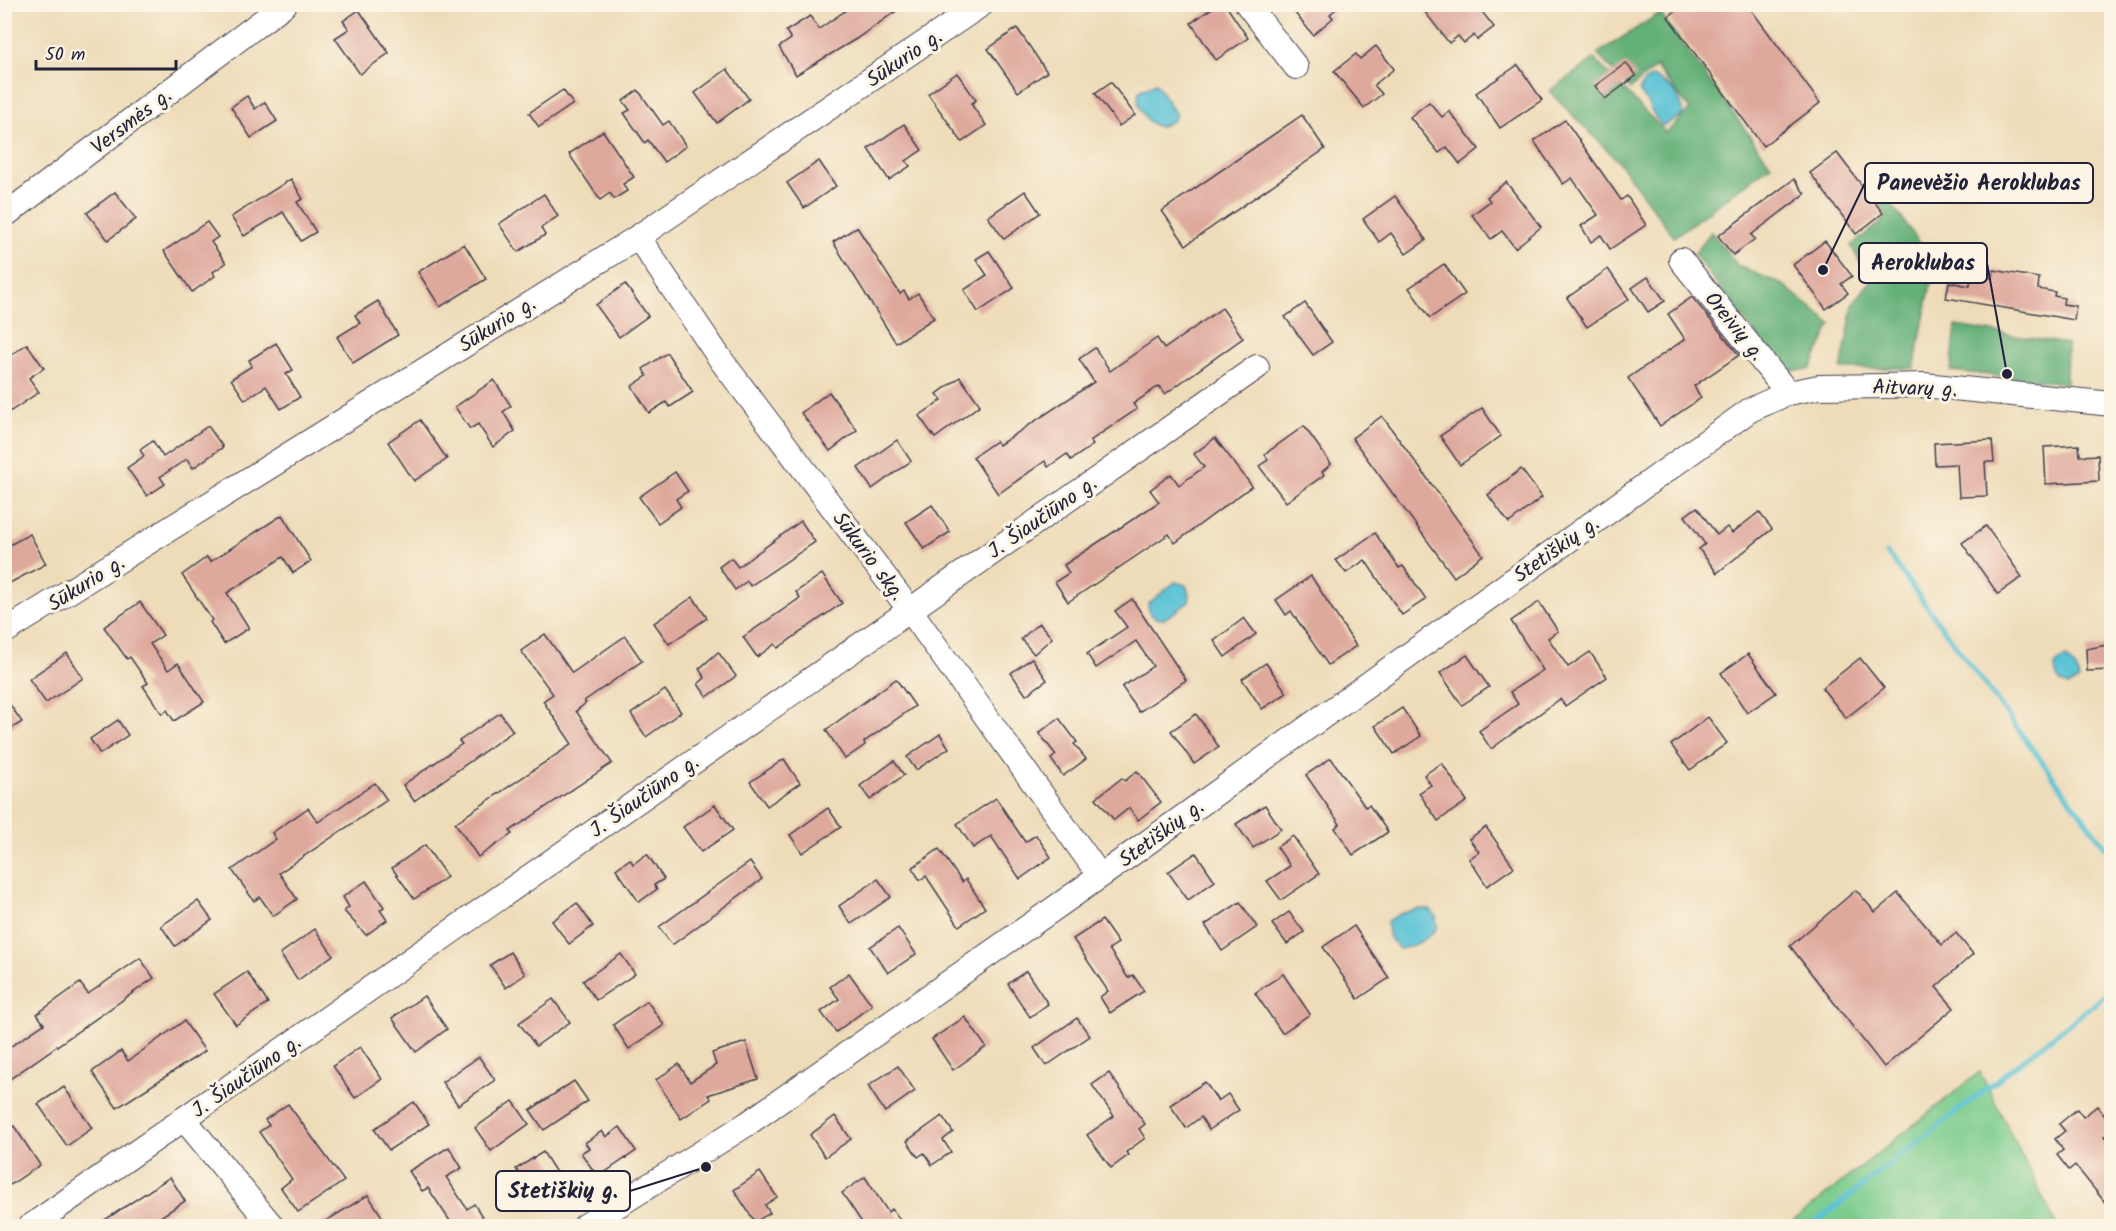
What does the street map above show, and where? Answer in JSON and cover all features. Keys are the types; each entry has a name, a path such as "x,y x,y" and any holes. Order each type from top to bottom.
{"street":[{"name":"Versmės g.","path":"4,216 285,4"},
{"name":"Sūkurio g.","path":"4,632 638,237 982,4"},
{"path":"1247,4 1296,67"},
{"name":"Sūkurio skg.","path":"638,237 721,360 910,610 1100,876"},
{"name":"Oreivių g.","path":"1681,260 1788,393"},
{"name":"J. Šiaučiūno g.","path":"31,1227 1257,367"},
{"name":"Aitvarų g.","path":"1728,426 1750,410 1788,393 1819,387 1924,385 2112,404"},
{"name":"Stetiškių g.","path":"585,1227 747,1124 1100,876 1728,426"},
{"path":"184,1119 272,1227"}],"green space":[{"path":"1660,13 1771,165 1674,237 1618,161 1549,91 1594,59 1666,133 1690,109 1656,67 1630,89 1597,54"},
{"path":"1877,184 1935,264 1914,368 1841,369 1854,302 1871,281 1851,246 1887,217 1872,190"},
{"path":"1711,232 1738,266 1783,285 1831,324 1810,370 1783,370 1694,254"},
{"path":"1956,326 2067,344 2066,383 1951,371"},
{"path":"1980,1072 2057,1226 1787,1226"}],"water":[{"path":"1653,77 1664,83 1681,102 1683,115 1662,126 1639,91 1645,81"},
{"path":"1156,83 1176,115 1173,121 1159,127 1145,118 1138,102 1139,91"},
{"path":"1175,582 1186,585 1190,596 1189,602 1164,619 1155,618 1149,612 1148,604"},
{"path":"2065,657 2077,670 2079,680 2069,686 2060,681 2055,669 2055,666"},
{"path":"1420,909 1431,910 1436,917 1437,927 1420,942 1399,949 1388,936 1387,921 1402,913"}],"building":[{"path":"855,4 906,4 856,39 796,75 779,47 791,39 786,31 810,16 819,29"},
{"path":"1218,4 1225,4 1248,38 1216,60 1191,23"},
{"path":"1305,4 1342,4 1330,14 1333,18 1313,35 1295,13"},
{"path":"1436,4 1476,4 1494,27 1477,40 1474,35 1464,43 1458,36 1449,43 1425,12"},
{"path":"1684,4 1747,4 1820,103 1763,146 1668,17"},
{"path":"359,10 389,53 360,74 335,38 349,29 343,21"},
{"path":"1017,28 1047,72 1018,92 988,49"},
{"path":"1376,46 1394,69 1374,85 1382,94 1364,108 1334,71 1356,54 1360,59"},
{"path":"1626,63 1636,76 1605,99 1595,86"},
{"path":"1518,65 1542,100 1500,128 1476,93"},
{"path":"727,69 749,99 717,123 695,93"},
{"path":"957,73 976,100 971,104 986,125 962,142 928,94"},
{"path":"1111,82 1135,115 1119,126 1095,93"},
{"path":"563,90 573,104 539,127 529,113"},
{"path":"638,90 663,125 669,121 686,146 664,162 648,140 645,143 624,113 630,110 623,101"},
{"path":"247,96 255,109 265,102 277,121 251,138 231,107"},
{"path":"1429,102 1442,117 1449,111 1479,149 1460,164 1447,147 1439,153 1410,117"},
{"path":"1302,115 1325,149 1186,245 1162,211"},
{"path":"1565,120 1621,200 1627,196 1646,225 1610,249 1601,235 1591,242 1581,226 1598,215 1572,178 1563,184 1534,141"},
{"path":"904,124 922,150 906,161 910,166 889,180 868,149"},
{"path":"603,131 634,177 623,184 627,191 614,199 610,193 600,200 569,154"},
{"path":"1837,153 1883,213 1856,234 1810,173"},
{"path":"819,161 836,186 804,208 787,183"},
{"path":"291,179 303,199 297,202 316,232 301,241 283,212 244,236 231,217"},
{"path":"1794,179 1805,194 1751,235 1755,239 1733,255 1718,236"},
{"path":"1506,182 1541,227 1515,248 1502,231 1491,239 1472,215 1490,201 1487,197"},
{"path":"1025,191 1040,213 1004,239 988,217"},
{"path":"115,192 136,219 108,240 87,213"},
{"path":"544,194 558,216 541,228 545,235 518,252 499,224"},
{"path":"1395,196 1426,240 1406,254 1391,233 1379,242 1363,219"},
{"path":"207,222 218,237 211,242 226,263 213,272 215,276 192,292 164,251"},
{"path":"857,227 900,294 904,291 909,299 918,293 934,318 896,343 833,242"},
{"path":"1825,241 1852,276 1841,284 1848,293 1826,309 1793,265"},
{"path":"464,244 486,279 440,307 418,272"},
{"path":"989,251 1014,288 978,312 964,290 987,275 976,259"},
{"path":"1444,264 1465,294 1430,318 1409,288"},
{"path":"1608,269 1629,299 1587,327 1567,298"},
{"path":"1994,270 2039,278 2038,289 2055,292 2054,296 2064,298 2063,304 2076,306 2074,320 1946,298 1949,282 1970,286 1971,275 1992,278"},
{"path":"1648,277 1665,301 1648,312 1632,288"},
{"path":"625,284 648,316 619,337 596,305"},
{"path":"1692,297 1739,355 1694,386 1701,398 1660,426 1628,378 1685,339 1668,314"},
{"path":"378,301 398,335 353,363 337,337 360,323 355,315"},
{"path":"1305,303 1332,342 1313,355 1285,317"},
{"path":"1222,308 1243,338 1165,394 1159,386 1133,404 1137,409 1090,441 1093,445 1071,460 1067,454 1048,467 1045,461 998,494 973,457 996,441 999,445 1094,382 1079,359 1095,348 1110,371 1157,338 1164,349"},
{"path":"276,343 293,370 286,374 300,397 281,409 266,386 245,400 231,379 252,366 249,360"},
{"path":"27,344 44,368 29,378 39,392 11,411 4,402 4,360"},
{"path":"667,353 693,392 670,407 666,402 649,413 632,386 647,376 643,369"},
{"path":"960,377 980,405 935,438 919,416 942,400 937,394"},
{"path":"494,380 511,406 503,412 515,431 493,447 478,424 470,429 455,407"},
{"path":"829,392 857,430 830,451 801,413"},
{"path":"1482,408 1501,436 1460,465 1440,436"},
{"path":"1382,416 1483,555 1454,577 1352,438"},
{"path":"420,420 447,459 414,481 388,442"},
{"path":"208,426 223,447 193,468 187,459 160,477 165,484 147,496 127,468 144,456 140,450 153,441 163,457"},
{"path":"1304,426 1331,464 1322,472 1324,475 1286,502 1259,466 1268,460 1265,454"},
{"path":"1215,438 1252,486 1175,543 1169,534 1068,602 1055,582 1069,573 1064,565 1159,502 1150,490 1171,474 1179,485 1204,467 1194,454"},
{"path":"897,440 911,461 872,489 858,468"},
{"path":"1992,440 1994,462 1985,462 1987,496 1959,497 1957,464 1935,465 1934,443"},
{"path":"2079,445 2080,456 2098,455 2099,481 2046,484 2044,447"},
{"path":"1521,469 1542,497 1509,523 1488,495"},
{"path":"675,472 688,491 676,499 681,507 658,523 639,497"},
{"path":"932,505 950,532 924,549 906,522"},
{"path":"1697,507 1717,535 1727,527 1732,533 1759,512 1772,529 1717,573 1699,549 1705,544 1685,516"},
{"path":"282,515 311,561 293,573 283,557 227,593 249,628 224,644 210,622 212,620 182,575 207,557 210,562"},
{"path":"801,521 815,542 750,586 747,581 735,590 719,567 731,558 738,567"},
{"path":"1986,526 2022,577 1998,594 1962,543"},
{"path":"1375,533 1399,568 1403,566 1426,599 1402,615 1365,560 1346,573 1336,560"},
{"path":"30,534 46,564 4,586 4,548"},
{"path":"822,574 842,603 778,648 775,644 757,657 743,637 800,598 796,592"},
{"path":"1311,576 1356,646 1328,665 1291,611 1286,615 1276,600"},
{"path":"693,597 707,618 669,644 654,623"},
{"path":"1132,599 1186,680 1139,712 1122,687 1153,666 1136,641 1096,668 1087,654 1127,627 1115,611"},
{"path":"140,602 163,635 150,644 168,670 178,663 204,702 174,721 167,710 162,714 143,686 148,683 130,657 127,659 104,627"},
{"path":"1539,602 1558,631 1548,638 1568,667 1590,652 1607,677 1565,706 1560,699 1491,749 1479,731 1518,704 1510,692 1543,670 1511,621"},
{"path":"1244,618 1256,634 1225,657 1214,641"},
{"path":"1039,623 1052,638 1034,654 1021,639"},
{"path":"545,634 572,673 625,636 642,661 584,701 586,703 576,711 612,763 510,831 512,834 478,857 455,823 572,744 543,701 553,694 521,651"},
{"path":"2112,644 2112,670 2087,671 2086,649"},
{"path":"718,652 736,676 707,697 698,684 705,678 699,669"},
{"path":"67,653 83,678 46,703 29,679"},
{"path":"1748,654 1776,693 1747,713 1721,673"},
{"path":"1467,655 1489,687 1462,705 1440,673"},
{"path":"1032,658 1047,680 1026,695 1011,673"},
{"path":"1860,658 1884,688 1846,718 1822,688"},
{"path":"1266,663 1287,693 1262,709 1242,679"},
{"path":"896,679 915,706 864,742 865,745 845,759 826,730"},
{"path":"665,690 681,712 646,737 631,714"},
{"path":"4,696 22,722 4,733"},
{"path":"1402,708 1421,736 1394,754 1375,726"},
{"path":"500,713 513,731 414,801 403,785 462,744 459,741"},
{"path":"1196,714 1219,747 1194,764 1171,731"},
{"path":"1708,717 1727,743 1690,770 1671,745"},
{"path":"1059,718 1077,742 1074,744 1086,759 1063,776 1051,759 1056,755 1039,733"},
{"path":"118,720 128,735 100,754 90,739"},
{"path":"940,734 949,748 916,770 907,757"},
{"path":"1331,758 1365,807 1369,805 1388,832 1353,855 1335,828 1340,824 1306,775"},
{"path":"784,759 800,783 767,806 750,782"},
{"path":"894,761 904,775 870,800 860,786"},
{"path":"1442,763 1467,801 1438,821 1419,793 1431,785 1424,775"},
{"path":"1137,771 1161,802 1138,820 1129,808 1114,820 1096,798 1122,778 1125,781"},
{"path":"375,783 387,800 279,873 297,899 273,916 260,897 254,901 232,870 276,839 272,833 308,808 318,822"},
{"path":"996,798 1025,842 1036,835 1051,857 1020,879 991,836 973,848 957,824"},
{"path":"715,805 733,830 701,852 683,827"},
{"path":"1265,805 1281,829 1253,848 1236,824"},
{"path":"828,808 841,827 802,853 790,835"},
{"path":"1486,827 1514,867 1487,886 1469,859 1479,852 1469,839"},
{"path":"1293,836 1319,874 1281,900 1267,881 1290,866 1277,847"},
{"path":"425,845 447,877 414,899 392,868"},
{"path":"939,849 962,882 966,879 985,908 959,926 926,876 920,880 912,868"},
{"path":"1196,853 1215,881 1188,900 1168,872"},
{"path":"647,854 664,879 654,885 657,889 639,902 616,869 630,859 633,864"},
{"path":"750,862 762,879 672,945 659,927"},
{"path":"878,879 891,897 851,924 839,906"},
{"path":"366,881 384,907 380,910 387,920 366,935 344,911 349,907 343,897"},
{"path":"1856,890 1875,912 1898,893 1942,945 1956,933 1973,954 1936,987 1954,1008 1884,1067 1790,946"},
{"path":"198,901 212,920 175,946 161,926"},
{"path":"1240,902 1257,927 1222,951 1205,925"},
{"path":"577,903 593,926 569,944 552,921"},
{"path":"1289,912 1304,932 1287,944 1272,924"},
{"path":"1102,920 1118,943 1109,949 1128,978 1133,975 1144,991 1110,1013 1100,997 1108,991 1073,939"},
{"path":"1354,926 1389,978 1358,999 1323,947"},
{"path":"898,928 916,954 888,973 870,947"},
{"path":"315,929 333,955 298,980 280,954"},
{"path":"510,952 525,974 506,988 490,965"},
{"path":"621,954 635,974 596,1000 583,981"},
{"path":"140,958 154,978 4,1083 4,1051 44,1024 37,1014 80,983 88,994"},
{"path":"1026,971 1048,1004 1030,1017 1008,984"},
{"path":"247,972 268,1003 236,1025 214,994"},
{"path":"849,973 872,1005 836,1032 821,1012 839,999 830,987"},
{"path":"1283,974 1310,1014 1282,1033 1255,993"},
{"path":"424,996 447,1029 416,1052 392,1018"},
{"path":"553,999 570,1022 536,1046 519,1023"},
{"path":"647,1001 664,1025 629,1049 613,1025"},
{"path":"965,1017 986,1047 953,1070 932,1039"},
{"path":"1077,1018 1090,1036 1046,1066 1034,1048"},
{"path":"184,1021 205,1051 117,1108 92,1072 121,1051 128,1061"},
{"path":"746,1042 758,1079 708,1095 711,1099 681,1119 656,1080 679,1064 690,1082 716,1065 712,1053"},
{"path":"360,1047 382,1079 355,1098 333,1066"},
{"path":"479,1057 495,1080 458,1105 442,1082"},
{"path":"898,1066 915,1091 885,1112 868,1086"},
{"path":"1109,1073 1145,1124 1139,1129 1145,1138 1126,1152 1129,1155 1111,1168 1087,1135 1114,1116 1092,1085"},
{"path":"574,1081 588,1101 544,1130 530,1110"},
{"path":"1205,1082 1218,1101 1228,1094 1239,1110 1209,1130 1201,1117 1186,1128 1170,1105"},
{"path":"64,1087 92,1128 67,1146 38,1104"},
{"path":"513,1101 529,1124 491,1151 475,1128"},
{"path":"414,1102 429,1124 389,1150 374,1129"},
{"path":"288,1104 344,1181 298,1212 281,1188 292,1179 259,1132 269,1125 265,1120"},
{"path":"2097,1106 2112,1125 2112,1131 2104,1137 2112,1147 2112,1211 2075,1165 2069,1170 2057,1155 2063,1150 2055,1139 2065,1131 2059,1124 2077,1109 2083,1117"},
{"path":"835,1116 851,1139 825,1157 810,1135"},
{"path":"942,1116 953,1132 943,1140 951,1152 932,1165 924,1153 918,1157 907,1141"},
{"path":"14,1126 40,1165 10,1185 4,1176 4,1132"},
{"path":"620,1127 636,1151 598,1177 581,1153 589,1148 585,1143 602,1131 606,1137"},
{"path":"449,1147 462,1168 446,1177 467,1209 474,1204 489,1227 454,1227 428,1188 422,1191 409,1171"},
{"path":"543,1152 562,1182 535,1199 516,1169"},
{"path":"760,1172 777,1197 765,1205 770,1213 755,1222 734,1190"},
{"path":"170,1177 185,1201 145,1227 94,1227"},
{"path":"865,1177 888,1212 892,1209 906,1227 865,1227 842,1193"},
{"path":"368,1195 383,1218 371,1227 316,1227"}],"waterway":[{"path":"1887,553 2112,856"},
{"path":"1811,1226 2112,990"}],"place":[{"name":"Panevėžio Aeroklubas","path":"1823,270"},
{"name":"Aeroklubas","path":"2007,374"},
{"name":"Stetiškių g.","path":"706,1167"}]}
